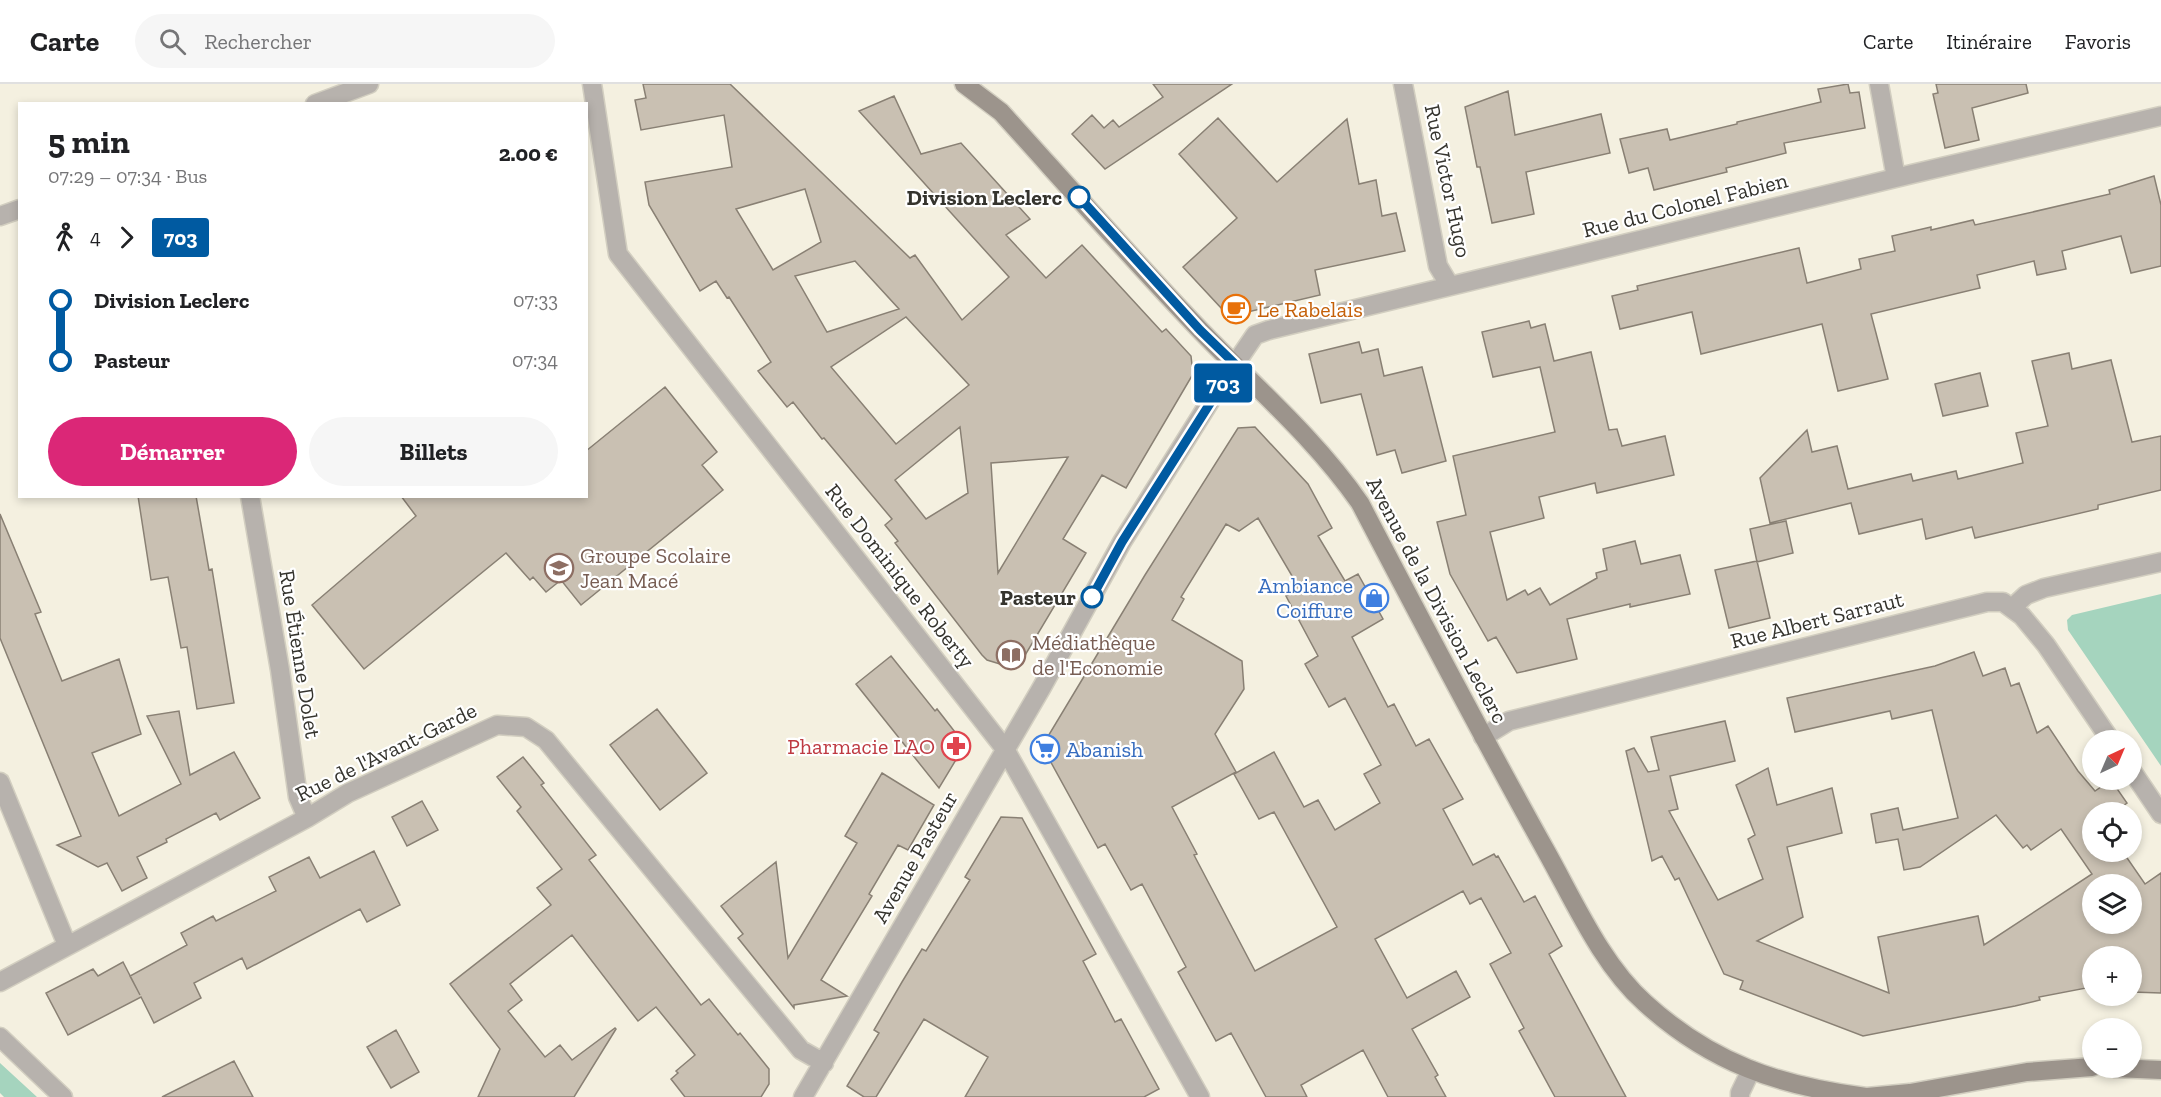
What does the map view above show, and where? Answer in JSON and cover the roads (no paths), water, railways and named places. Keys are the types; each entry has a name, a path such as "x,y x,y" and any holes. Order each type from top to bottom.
{"street":[{"path":"320,102 369,84"},
{"name":"Rue Dominique Roberty","path":"592,84 618,254 1005,749 1200,1097"},
{"name":"Avenue de la Division Leclerc","path":"964,84 1001,112 1200,330 1341,476 1360,503 1483,737 1595,937 1619,974 1644,1003 1704,1048 1731,1063 1821,1091 1867,1097 1910,1093 2027,1072 2082,1068"},
{"name":"Rue Victor Hugo","path":"1403,84 1438,266 1450,286"},
{"path":"1879,84 1896,178"},
{"name":"Rue du Colonel Fabien","path":"1235,364 1255,335 1269,330 2161,116"},
{"path":"0,216 18,210"},
{"name":"Avenue Pasteur","path":"803,1097 1042,687 1122,542 1235,364"},
{"name":"Rue Étienne Dolet","path":"250,498 280,670 298,796 307,818"},
{"path":"2104,730 2046,645 2013,608 2026,595 2044,588 2161,562"},
{"name":"Rue Albert Sarraut","path":"1483,737 1509,722 1987,602 2003,602 2013,608"},
{"name":"Rue de l'Avant-Garde","path":"0,982 307,818 348,793 497,725 526,727 546,740 801,1050 824,1063"},
{"path":"0,782 67,945"},
{"path":"2142,786 2161,814"},
{"path":"0,1037 63,1097"},
{"path":"2142,1069 2161,1070"},
{"path":"1740,1097 1751,1070"}],"place":[{"name":"Division Leclerc","path":"1079,197"},
{"name":"Le Rabelais","path":"1236,309"},
{"name":"Groupe Scolaire Jean Macé","path":"559,568"},
{"name":"Pasteur","path":"1092,597"},
{"name":"Ambiance Coiffure","path":"1374,598"},
{"name":"Médiathèque de l'Economie","path":"1011,655"},
{"name":"Pharmacie LAO","path":"956,746"},
{"name":"Abanish","path":"1045,749"}]}
